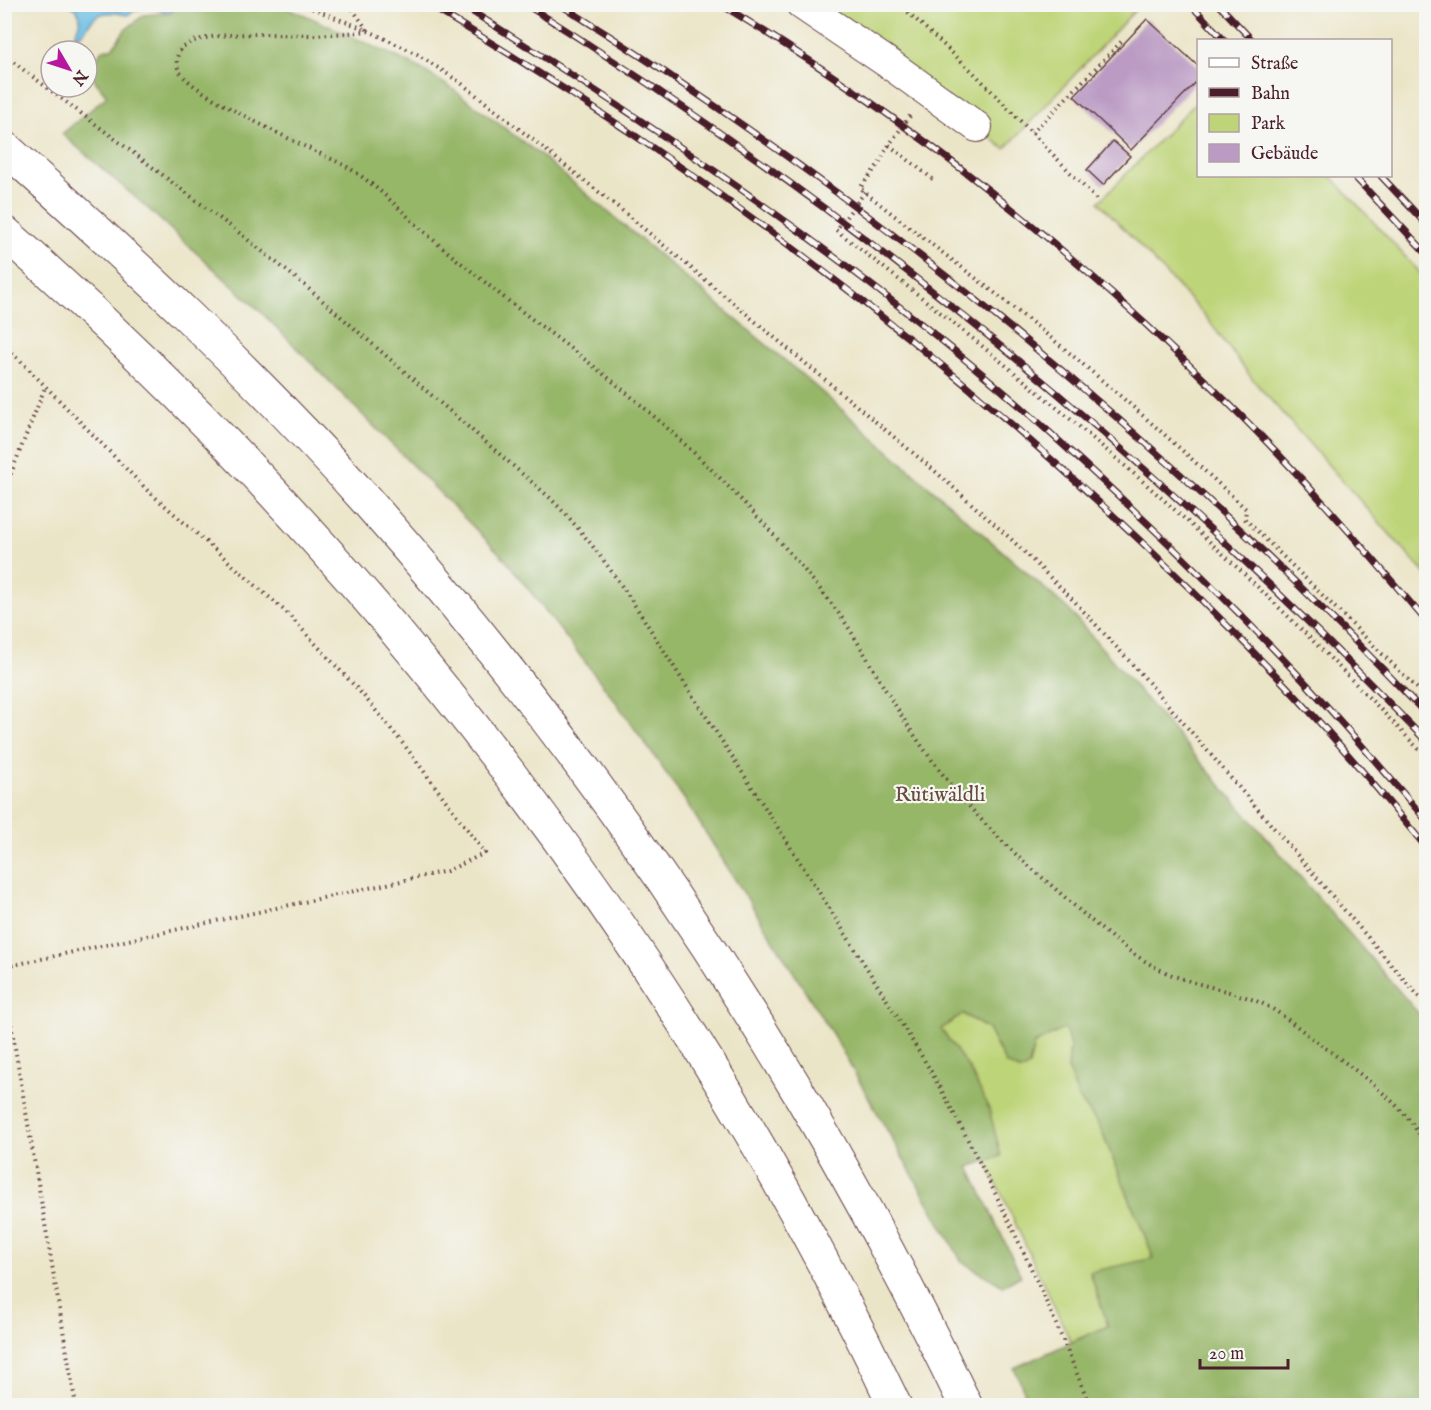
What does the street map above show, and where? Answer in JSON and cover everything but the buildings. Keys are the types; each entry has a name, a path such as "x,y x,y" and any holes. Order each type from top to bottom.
{"highway":[{"path":"4,147 147,275 310,440 414,555 560,736 685,912 789,1074 872,1219 966,1406"},
{"path":"4,232 153,369 264,482 366,596 511,776 653,976 735,1107 814,1248 895,1406"}],"lane":[{"path":"801,4 977,127"}],"path":[{"path":"301,4 417,54 461,83 619,208 936,472 1011,539 1144,677 1426,1005"},
{"path":"349,4 369,32"},
{"path":"899,4 972,71 1099,202"},
{"path":"369,32 211,37 183,46 176,62 185,78 207,94 344,165 364,178 465,266 626,392 716,473 752,510 838,612 899,712 944,778 974,814 1027,864 1118,942 1148,963 1164,971 1252,1000 1283,1017 1375,1086 1412,1123 1426,1149"},
{"path":"1032,133 1122,41"},
{"path":"4,55 238,232 310,291 549,496 580,530 611,572 746,778 929,1068 951,1107 1032,1272 1090,1406"},
{"path":"913,113 860,188 1042,330 1196,463 1246,509 1245,519 1426,697"},
{"path":"889,145 934,180"},
{"path":"865,192 836,230 984,346 1120,461 1287,614 1426,757"},
{"path":"4,345 46,385 147,490 286,612 363,695 405,746 485,853 447,871 4,967"},
{"path":"4,491 46,385"},
{"path":"4,983 76,1406"}],"green space":[{"name":"Rütiwäldli","path":"177,5 276,5 305,15 416,66 450,87 539,154 807,379 1068,609 1426,1022 1426,1405 1030,1405 1014,1368 1108,1326 1090,1272 1154,1258 1099,1125 1078,1097 1068,1069 1070,1046 1065,1028 1034,1044 1029,1066 1021,1071 1006,1064 988,1029 963,1014 941,1029 970,1070 989,1109 1001,1156 969,1167 1021,1276 1003,1286 962,1262 833,1035 687,803 616,702 505,559 262,313 143,204 62,134 107,96 99,86 101,51 113,47 125,30 144,15 172,12"},
{"path":"801,5 1140,5 1005,149 977,127"},
{"path":"1197,101 1197,177 1332,177 1426,279 1426,575 1253,380 1206,317 1099,202"},
{"path":"963,1014 988,1029 1006,1064 1029,1066 1034,1044 1065,1028 1070,1046 1068,1069 1078,1097 1099,1125 1154,1258 1108,1326 1071,1342 986,1161 1001,1156 940,1029"}],"water":[{"path":"70,5 177,5 172,12 146,7 127,15 103,14 96,17 84,31 74,36 80,19 78,11"}],"railway":[{"path":"427,4 545,77 660,153 772,233 881,316 987,403 1090,494 1191,589 1306,707 1426,847"},
{"path":"460,4 605,97 748,194 887,297 954,350 1092,471 1198,572 1316,694 1426,820"},
{"path":"525,4 648,84 768,167 885,254 999,344 1110,438 1218,536 1426,741"},
{"path":"559,4 677,80 792,160 905,244 1015,332 1122,422 1226,517 1328,614 1426,714"},
{"path":"720,4 855,91 921,138 985,187 1108,290 1226,401 1304,481 1426,621"},
{"path":"1190,4 1223,39"},
{"path":"1218,4 1251,39"},
{"path":"1355,177 1426,253"},
{"path":"1382,177 1426,224"}]}
